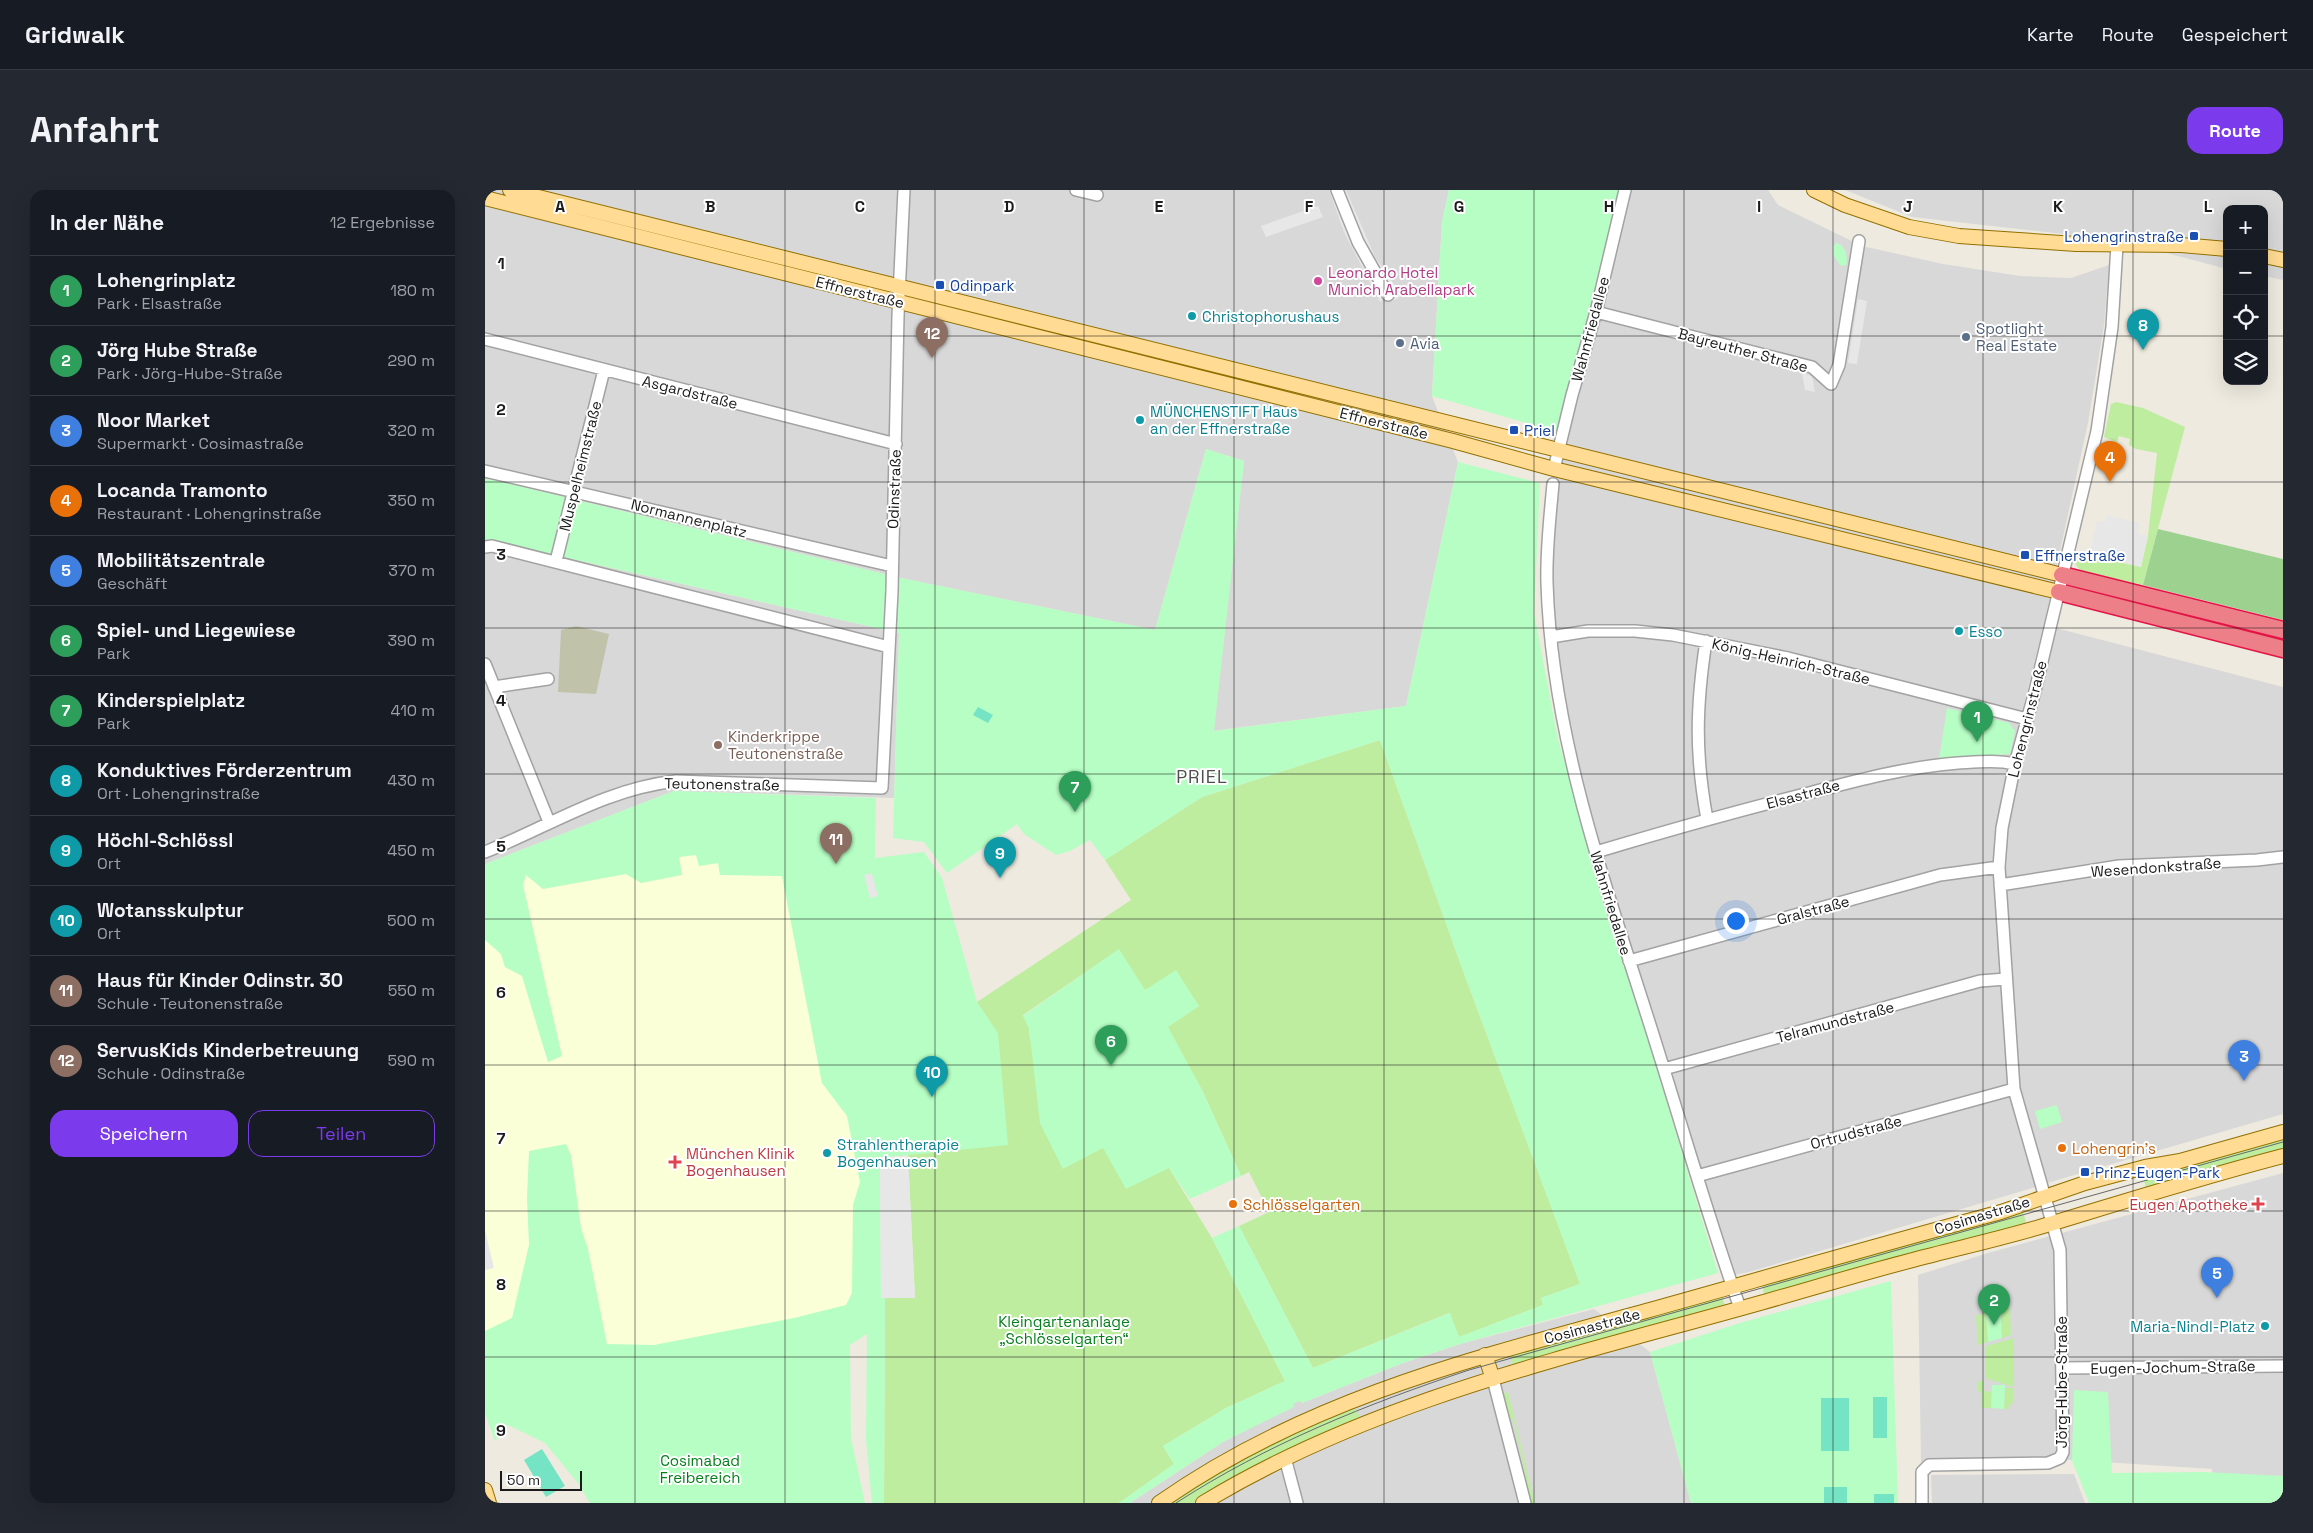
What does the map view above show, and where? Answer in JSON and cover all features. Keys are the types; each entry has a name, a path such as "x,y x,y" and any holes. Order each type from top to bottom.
{"highway":[{"name":"Effnerstraße","path":"2062,575 2283,630"},
{"name":"Effnerstraße","path":"2059,592 2283,649"}],"main road":[{"name":"Effnerstraße","path":"510,190 2062,575"},
{"path":"1814,190 1845,204 1909,226 1959,236 2076,244 2181,245 2223,249"},
{"name":"Effnerstraße","path":"485,198 1482,448 1554,469 2059,592"},
{"path":"2268,257 2283,260"},
{"name":"Cosimastraße","path":"1159,1503 1228,1460 1330,1409 1409,1379 1485,1355 2001,1212 2044,1195 2085,1183 2145,1167 2180,1161 2283,1132"},
{"name":"Cosimastraße","path":"1203,1503 1240,1480 1285,1458 1375,1420 1493,1379 1740,1308 2053,1224 2188,1181 2283,1156"},
{"path":"1485,1355 1493,1379"},
{"path":"485,1490 489,1503"}],"street":[{"name":"Odinstraße","path":"882,788 892,566 904,190"},
{"path":"1076,190 1097,195"},
{"path":"1337,190 1358,242 1388,295"},
{"name":"Wahnfriedallee","path":"1554,469 1596,312 1625,190"},
{"name":"Bayreuther Straße","path":"1596,312 1812,367 1831,384 1839,365 1859,241"},
{"name":"Lohengrinstraße","path":"2044,1195 2014,1089 1999,867 2002,828 2015,764 2059,592 2103,397 2112,327 2117,245"},
{"name":"Asgardstraße","path":"485,339 896,444"},
{"name":"Muspelheimstraße","path":"556,562 605,370"},
{"name":"Normannenplatz","path":"485,471 575,490 892,566"},
{"name":"Wahnfriedallee","path":"1553,484 1548,537 1547,582 1551,636 1564,721 1578,787 1629,961 1740,1308"},
{"path":"485,547 492,546 889,646"},
{"name":"König-Heinrich-Straße","path":"1551,636 1588,631 1635,631 1706,641 1788,658 2027,719"},
{"path":"1706,641 1699,683 1697,726 1699,776 1707,819"},
{"path":"485,664 549,822"},
{"path":"494,687 547,679"},
{"name":"Elsastraße","path":"1596,852 1707,819 1877,775 1913,768 1999,760 2015,764"},
{"name":"Teutonenstraße","path":"485,852 537,830 549,822 621,792 647,784 677,781 882,788"},
{"name":"Wesendonkstraße","path":"2001,885 2119,866 2257,860 2283,857"},
{"name":"Gralstraße","path":"1629,961 1940,875 1999,867"},
{"name":"Telramundstraße","path":"1664,1069 1980,981 2006,979"},
{"name":"Ortrudstraße","path":"1697,1176 2014,1089"},
{"name":"Cosimastraße","path":"2044,1195 2053,1224"},
{"name":"Jörg-Hube-Straße","path":"1922,1503 1922,1472 1929,1465 2048,1463 2060,1458 2063,1444 2060,1250 2053,1224"},
{"name":"Eugen-Jochum-Straße","path":"2062,1368 2283,1366"},
{"path":"1493,1379 1525,1503"},
{"path":"1285,1458 1297,1503"}],"shaded area":[{"path":"485,190 1449,190 1442,221 1432,396 1458,462 1406,706 1213,731 1244,461 1206,449 1155,630 901,578 485,479"},
{"path":"1329,190 1334,190 1385,298 1380,302 1344,232"},
{"path":"1341,190 1346,190 1376,259 1401,296 1395,300 1367,251"},
{"path":"1623,190 1768,190 1778,205 1862,246 1943,264 2020,276 2071,278 2109,265 2104,325 2088,423 2044,624 2008,768 1997,825 1995,863 2009,1087 2036,1187 1749,1272 1729,1276 1598,859 1553,654 1548,537 1559,432"},
{"path":"1845,190 2283,190 2283,280 2268,277 2268,205 2223,205 2223,268 2117,240 1912,217"},
{"path":"1318,206 1323,217 1266,237 1261,226"},
{"path":"1858,299 1867,301 1857,364 1848,363"},
{"path":"1802,373 1812,376 1815,392 1805,390"},
{"path":"2107,515 2140,523 2138,533 2148,536 2141,567 2089,555 2097,521 2105,522"},
{"path":"485,541 492,541 899,633 894,798 674,791 485,864"},
{"path":"576,626 609,634 596,694 558,692 561,630"},
{"path":"2056,628 2283,687 2283,1114 2047,1183 2018,1085 2004,881 2006,829 2018,769"},
{"name":"München Klinik Bogenhausen","path":"676,798 794,851 872,1007 859,1318 683,1352 485,1347 485,870"},
{"path":"872,873 878,896 870,898 864,875"},
{"path":"908,1156 915,1298 881,1298 880,1157"},
{"path":"2283,1173 2283,1503 2213,1503 2212,1469 2071,1460 1921,1462 1918,1275 1988,1253"},
{"path":"485,1230 494,1268 485,1270"},
{"path":"1594,1309 1650,1352 1691,1503 1130,1503 1223,1442 1296,1402 1301,1401 1302,1403 1403,1363 1460,1344"},
{"path":"2074,1474 2085,1503 1932,1503 1931,1475"}],"green space":[{"path":"1449,190 1623,190 1559,432 1432,396 1442,221"},
{"path":"1836,243 1841,245 1846,252 1847,262 1845,266 1840,265 1834,256 1833,247"},
{"path":"2116,402 2143,408 2185,427 2143,585 2084,572 2077,566 2074,558 2074,552 2141,567 2148,536 2157,453 2136,449 2129,445 2130,439 2119,436 2117,442 2104,437 2111,404"},
{"path":"1206,449 1244,461 1214,731 1406,706 1458,462 1540,483 1534,613 1558,740 1718,1273 1460,1344 1403,1363 1302,1403 1300,1401 1293,1404 1294,1407 1223,1442 1130,1503 1119,1503 1174,1464 1163,1446 1226,1408 1285,1381 1212,1238 1239,1226 1313,1368 1450,1313 1459,1337 1543,1305 1541,1298 1580,1284 1466,979 1380,740 1202,797 1105,860 1090,840 1070,851 1056,855 1024,834 1017,824 947,873 924,842 893,838 899,633 493,541 485,541 485,479 901,578 1155,630"},
{"path":"2158,529 2283,559 2283,620 2143,585"},
{"path":"2073,585 2283,637 2283,641 2072,587"},
{"path":"978,707 993,715 988,723 973,715"},
{"path":"1947,708 2009,723 2015,731 2010,754 1939,759"},
{"name":"Kleingartenanlage „Schlösselgarten“","path":"1380,740 1466,979 1580,1284 1541,1298 1543,1305 1459,1337 1449,1313 1313,1368 1239,1226 1269,1212 1249,1172 1241,1176 1203,1092 1167,1027 1199,1006 1145,990 1118,950 1023,1015 1029,1028 1030,1039 1104,1148 1169,1168 1212,1238 1285,1381 1226,1408 1163,1446 1174,1464 1119,1503 884,1503 885,1298 915,1298 908,1156 977,1002 1131,900 1105,860 1202,797"},
{"name":"Cosimabad Freibereich","path":"674,791 876,798 875,858 924,852 942,878 977,1002 998,1033 1008,1145 880,1158 881,1297 885,1298 884,1503 872,1503 866,1439 867,1334 850,1345 851,1438 865,1503 590,1503 578,1483 545,1443 508,1425 495,1441 485,1413 485,1331 512,1318 529,1245 527,1198 529,1151 566,1144 571,1155 581,1228 588,1249 607,1344 654,1345 794,1318 846,1305 852,1293 853,1205 860,1182 847,1116 822,1083 782,876 720,875 718,863 699,866 696,855 679,857 682,875 641,883 626,874 543,889 526,875 523,885 562,1056 548,1062 522,976 505,967 501,954 485,940 485,864"},
{"path":"1119,949 1145,990 1176,970 1199,1006 1168,1027 1203,1092 1241,1176 1190,1199 1169,1168 1126,1189 1103,1148 1063,1169 1040,1123 1029,1028 1023,1016"},
{"path":"2057,1105 2062,1122 2040,1129 2035,1111"},
{"path":"2283,1137 2283,1149 2147,1192 2142,1173"},
{"path":"2022,1209 2027,1225 1954,1244 1952,1242 1948,1243 1948,1247 1765,1297 1761,1282"},
{"path":"1891,1281 1898,1503 1691,1503 1650,1352 1740,1323"},
{"path":"1721,1293 1726,1309 1514,1369 1509,1352"},
{"path":"2010,1304 2011,1335 2002,1338 2000,1308"},
{"path":"2000,1308 2002,1338 1988,1342 1986,1312"},
{"path":"1986,1312 1988,1342 1978,1345 1976,1316"},
{"path":"2014,1338 2014,1387 1985,1378 1986,1346"},
{"path":"1978,1381 1984,1381 1984,1391 1992,1392 1991,1408 1981,1408 1982,1392 1978,1391"},
{"path":"1992,1385 2005,1385 2004,1409 1991,1408"},
{"path":"2005,1388 2013,1388 2013,1402 2007,1409 2004,1409"},
{"path":"2074,1390 2108,1392 2112,1473 2204,1472 2283,1476 2283,1503 2089,1503 2072,1460"},
{"path":"1508,1392 1535,1503 1532,1503 1513,1419 1508,1418 1502,1394"},
{"path":"1873,1397 1887,1397 1887,1438 1873,1438"},
{"path":"1821,1398 1849,1398 1849,1451 1821,1451"},
{"path":"1354,1404 1362,1422 1198,1503 1167,1503 1245,1456"},
{"path":"542,1449 565,1486 546,1497 524,1460"},
{"path":"1824,1487 1847,1487 1847,1503 1824,1503"},
{"path":"1874,1494 1894,1494 1894,1503 1874,1503"}],"tram line":[{"path":"1176,1503 1246,1462 1318,1427 1355,1411 1469,1370 2283,1142"}],"place":[{"name":"Lohengrinstraße","path":"2194,236"},
{"name":"Leonardo Hotel Munich Arabellapark","path":"1318,281"},
{"name":"Odinpark","path":"940,285"},
{"name":"Christophorushaus","path":"1192,316"},
{"name":"Spotlight Real Estate","path":"1966,337"},
{"name":"Avia","path":"1400,343"},
{"name":"Konduktives Förderzentrum","path":"2143,350"},
{"name":"ServusKids Kinderbetreuung","path":"932,358"},
{"name":"MÜNCHENSTIFT Haus an der Effnerstraße","path":"1140,420"},
{"name":"Priel","path":"1514,430"},
{"name":"Locanda Tramonto","path":"2110,482"},
{"name":"Effnerstraße","path":"2025,555"},
{"name":"Esso","path":"1959,631"},
{"name":"Lohengrinplatz","path":"1977,742"},
{"name":"Kinderkrippe Teutonenstraße","path":"718,745"},
{"name":"Kinderspielplatz","path":"1075,812"},
{"name":"Haus für Kinder Odinstr. 30","path":"836,864"},
{"name":"Höchl-Schlössl","path":"1000,878"},
{"name":"Spiel- und Liegewiese","path":"1111,1066"},
{"name":"Noor Market","path":"2244,1081"},
{"name":"Wotansskulptur","path":"932,1097"},
{"name":"Lohengrin's","path":"2062,1148"},
{"name":"Strahlentherapie Bogenhausen","path":"827,1153"},
{"name":"München Klinik Bogenhausen","path":"675,1162"},
{"name":"Prinz-Eugen-Park","path":"2085,1172"},
{"name":"Schlösselgarten","path":"1233,1204"},
{"name":"Eugen Apotheke","path":"2258,1204"},
{"name":"Mobilitätszentrale","path":"2217,1298"},
{"name":"Jörg Hube Straße","path":"1994,1325"},
{"name":"Maria-Nindl-Platz","path":"2265,1326"}],"district":[{"name":"PRIEL","path":"1202,776"}]}
